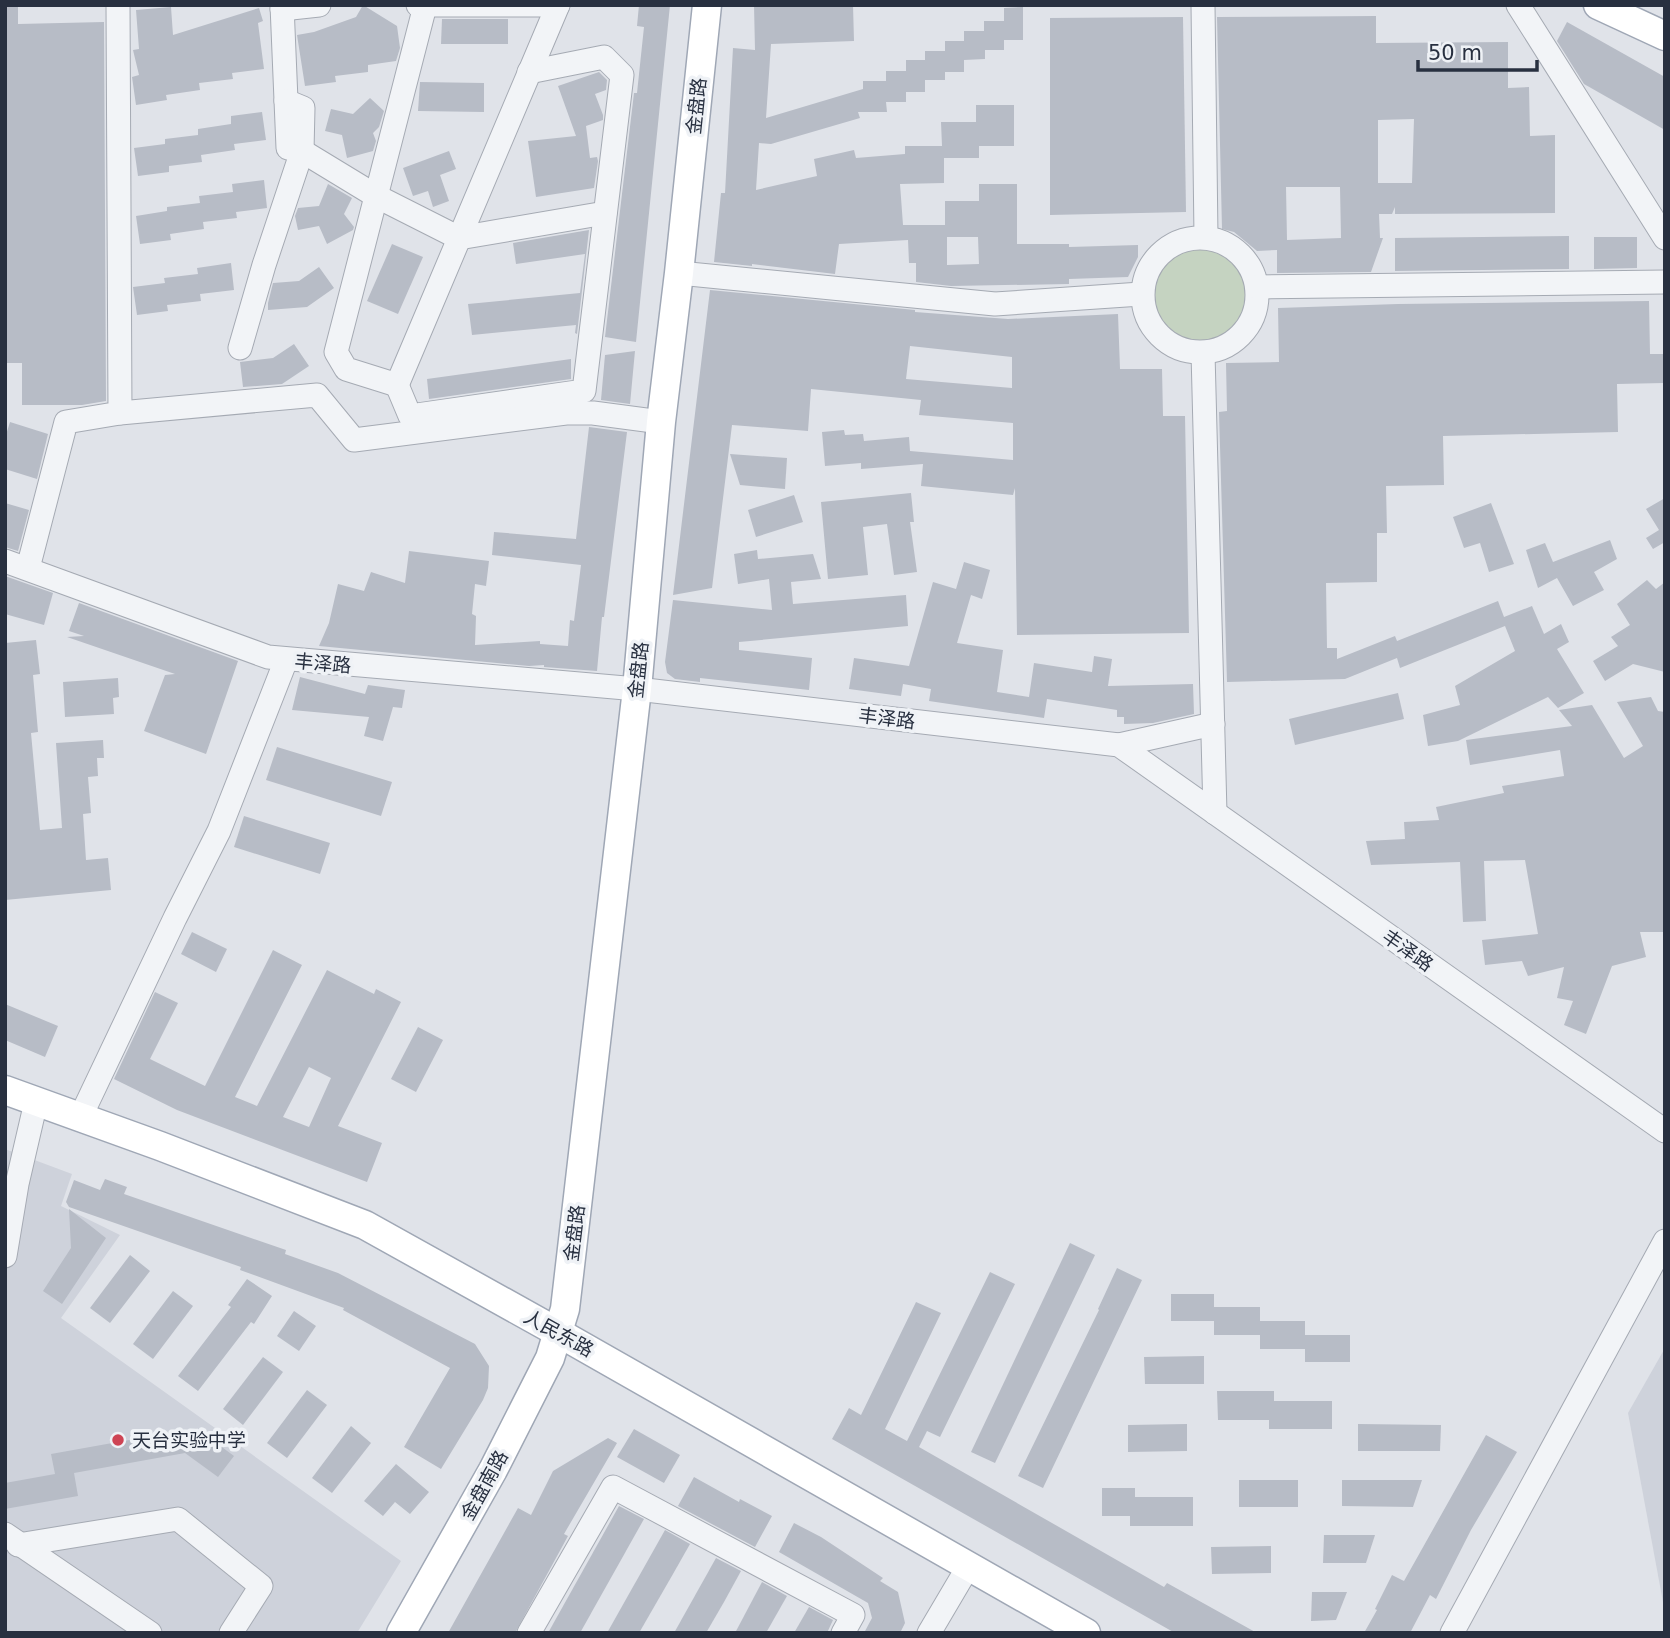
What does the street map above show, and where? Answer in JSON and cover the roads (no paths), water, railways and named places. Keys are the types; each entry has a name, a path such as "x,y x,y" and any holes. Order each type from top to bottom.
{"main road":[{"name":"金盘路","path":"559,1332 565,1310 636,689 661,422 707,5"},
{"path":"1598,5 1665,36"},
{"name":"人民东路","path":"5,1090 365,1225 559,1332 1086,1633"},
{"name":"金盘南路","path":"401,1633 493,1470 550,1358 559,1332"}],"street":[{"path":"118,5 120,413"},
{"path":"318,5 282,7 288,148 302,152 376,197 459,238 605,213"},
{"path":"397,385 346,369 337,352 422,6 558,5 529,72 397,385 410,415 584,391 622,75 604,57 529,72"},
{"path":"1203,5 1206,237"},
{"path":"1518,5 1665,238"},
{"path":"240,348 264,265 302,152"},
{"path":"1206,237 1224,243 1240,254 1252,269 1257,288 1256,307 1250,324 1237,339 1221,349 1203,353 1184,351 1153,330 1144,313 1141,294 1145,275 1154,258 1169,246 1187,239 1206,237"},
{"path":"679,273 995,304 1141,294"},
{"path":"1257,288 1665,282"},
{"path":"1203,353 1215,813"},
{"path":"28,568 66,422 120,413 317,395 354,440 566,413 593,413 661,422"},
{"name":"丰泽路","path":"5,561 268,657 286,660 636,689 1119,745 1665,1131"},
{"path":"80,1118 219,831 286,660"},
{"path":"1119,745 1213,724"},
{"path":"5,1256 11,1182 36,1102"},
{"path":"1452,1633 1665,1241"},
{"path":"529,1633 613,1487 853,1615 843,1633"},
{"path":"12,1539 178,1519 261,1586 231,1633"},
{"path":"12,1539 150,1633"},
{"path":"929,1633 968,1567"}],"place":[{"name":"天台实验中学","path":"118,1440"}]}
